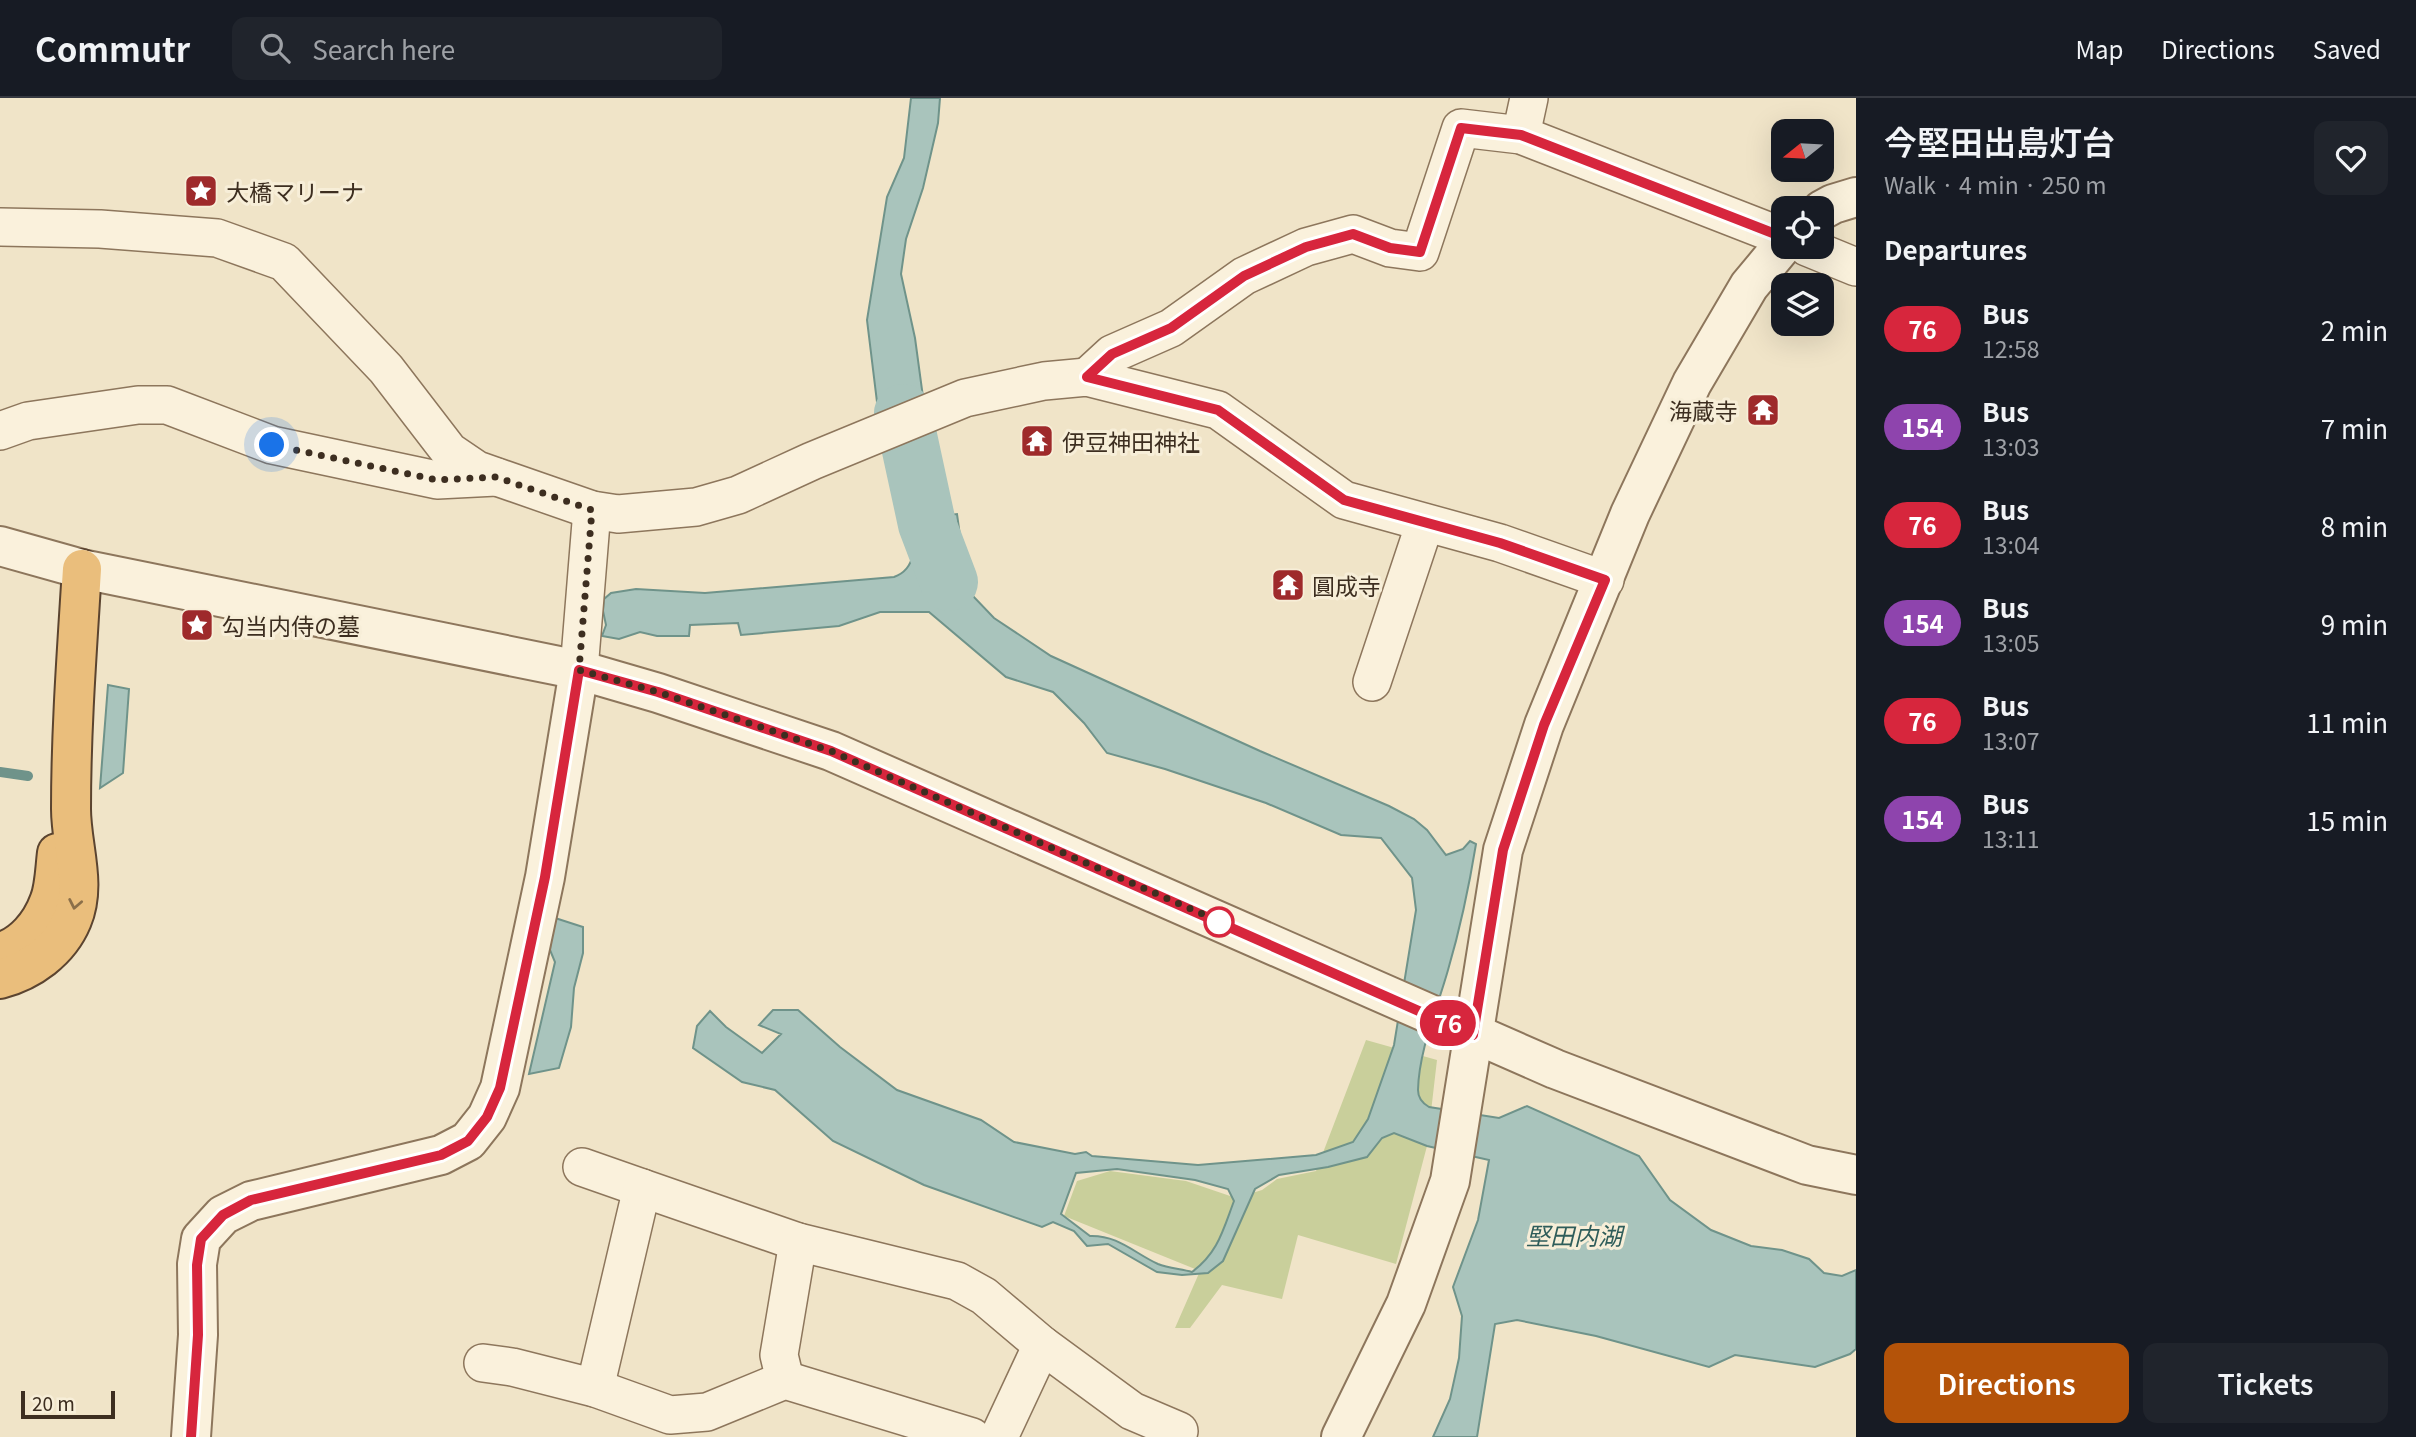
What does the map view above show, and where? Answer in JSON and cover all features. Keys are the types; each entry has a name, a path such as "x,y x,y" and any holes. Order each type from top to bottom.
{"highway":[{"path":"0,979 26,971 44,957 58,942 72,920 79,881 71,812 82,569"},
{"path":"0,952 25,940 50,901 60,831 71,812"}],"street":[{"path":"1521,135 1529,98"},
{"path":"1087,377 1112,354 1171,328 1244,276 1306,247 1353,234 1390,248 1420,252 1461,128 1521,135 1771,232"},
{"path":"1834,204 1856,197"},
{"path":"0,227 100,229 217,238 284,262 386,369 449,450 477,470 592,510 618,514 696,507 738,495 812,461 965,398 1044,381 1087,377 1218,410 1344,500 1500,543 1605,580"},
{"path":"1834,258 1856,267"},
{"path":"1341,1437 1406,1304 1450,1181 1462,1106 1457,1028 1503,850 1544,725 1630,514 1692,383 1749,286 1771,259"},
{"path":"0,431 28,421 138,405 167,405 272,445 437,480 496,477"},
{"path":"191,1437 198,1335 197,1265 201,1239 223,1215 251,1200 441,1155 468,1141 487,1117 500,1088 545,877 579,670 592,510"},
{"path":"1372,682 1425,523"},
{"path":"0,546 82,569 579,670 658,692 831,751 1555,1069 1807,1165 1856,1175"},
{"path":"582,1167 798,1242 957,1282 984,1296 1042,1345 1132,1411 1185,1435"},
{"path":"595,1388 642,1188"},
{"path":"785,1381 779,1355 798,1242"},
{"path":"999,1437 1042,1345"},
{"path":"483,1363 512,1367 595,1388 670,1415 707,1412 785,1381 972,1437"}],"green space":[{"path":"1366,1040 1437,1060 1427,1146 1396,1264 1298,1235 1282,1299 1222,1285 1190,1328 1175,1328 1200,1271 1064,1216 1077,1181 1110,1171 1186,1181 1236,1198 1262,1190 1277,1179 1316,1171"}],"water":[{"path":"911,98 940,98 938,123 923,188 906,239 901,274 915,338 923,397 924,437 935,485 911,493 877,402 867,320 887,197 904,158"},
{"name":"堅田内湖","path":"943,501 949,515 957,514 966,579 971,594 994,618 1051,656 1389,806 1414,819 1427,830 1446,855 1463,849 1470,841 1476,844 1456,939 1429,1030 1419,1075 1418,1090 1424,1104 1499,1118 1527,1106 1639,1156 1670,1200 1711,1230 1751,1246 1782,1250 1809,1259 1824,1273 1842,1276 1856,1270 1856,1349 1850,1354 1815,1367 1735,1355 1709,1367 1596,1336 1517,1320 1495,1324 1477,1437 1433,1437 1450,1399 1459,1358 1462,1316 1453,1287 1478,1220 1489,1160 1427,1146 1394,1133 1382,1138 1367,1157 1279,1175 1255,1189 1223,1261 1208,1273 1182,1275 1157,1272 1108,1244 1087,1246 1074,1231 1053,1222 1042,1227 924,1185 833,1141 775,1090 742,1082 693,1048 697,1026 710,1011 726,1027 762,1053 781,1034 759,1025 773,1010 798,1010 840,1047 897,1090 981,1120 1014,1142 1075,1154 1086,1152 1092,1156 1198,1165 1316,1155 1353,1142 1368,1119 1394,1045 1416,910 1412,878 1381,838 1341,835 1266,803 1165,769 1107,753 1084,723 1053,692 1006,677 929,612 880,612 839,626 741,635 738,623 690,625 689,636 657,636 640,632 619,639 602,636 606,625 604,599 611,593 636,589 705,593 894,577 909,566 912,558 910,511","holes":["1117,1169 1195,1180 1228,1189 1234,1201 1214,1249 1192,1272 1158,1264 1109,1238 1090,1236 1061,1214 1076,1173"]},
{"path":"108,685 129,689 123,773 100,788"},
{"path":"552,917 583,927 583,953 574,988 571,1027 559,1068 529,1074 555,962 550,950"}],"waterway":[{"path":"903,413 927,524 949,582"},
{"path":"0,772 28,776"}],"bus line":[{"name":"76","path":"191,1437 198,1335 197,1265 201,1239 223,1215 251,1200 441,1155 468,1141 487,1117 500,1088 545,877 579,670 658,692 831,751 1473,1035 1503,850 1544,725 1605,580 1500,543 1344,500 1218,410 1087,377 1112,354 1171,328 1244,276 1306,247 1353,234 1390,248 1420,252 1461,128 1521,135 1771,232"}],"place":[{"name":"大橋マリーナ","path":"201,191"},
{"name":"海蔵寺","path":"1763,410"},
{"name":"伊豆神田神社","path":"1037,441"},
{"name":"圓成寺","path":"1288,585"},
{"name":"勾当内侍の墓","path":"197,625"}],"route":[{"path":"272,445 437,480 496,477 592,510 579,670 658,692 831,751 1223,923 1219,922"}]}
